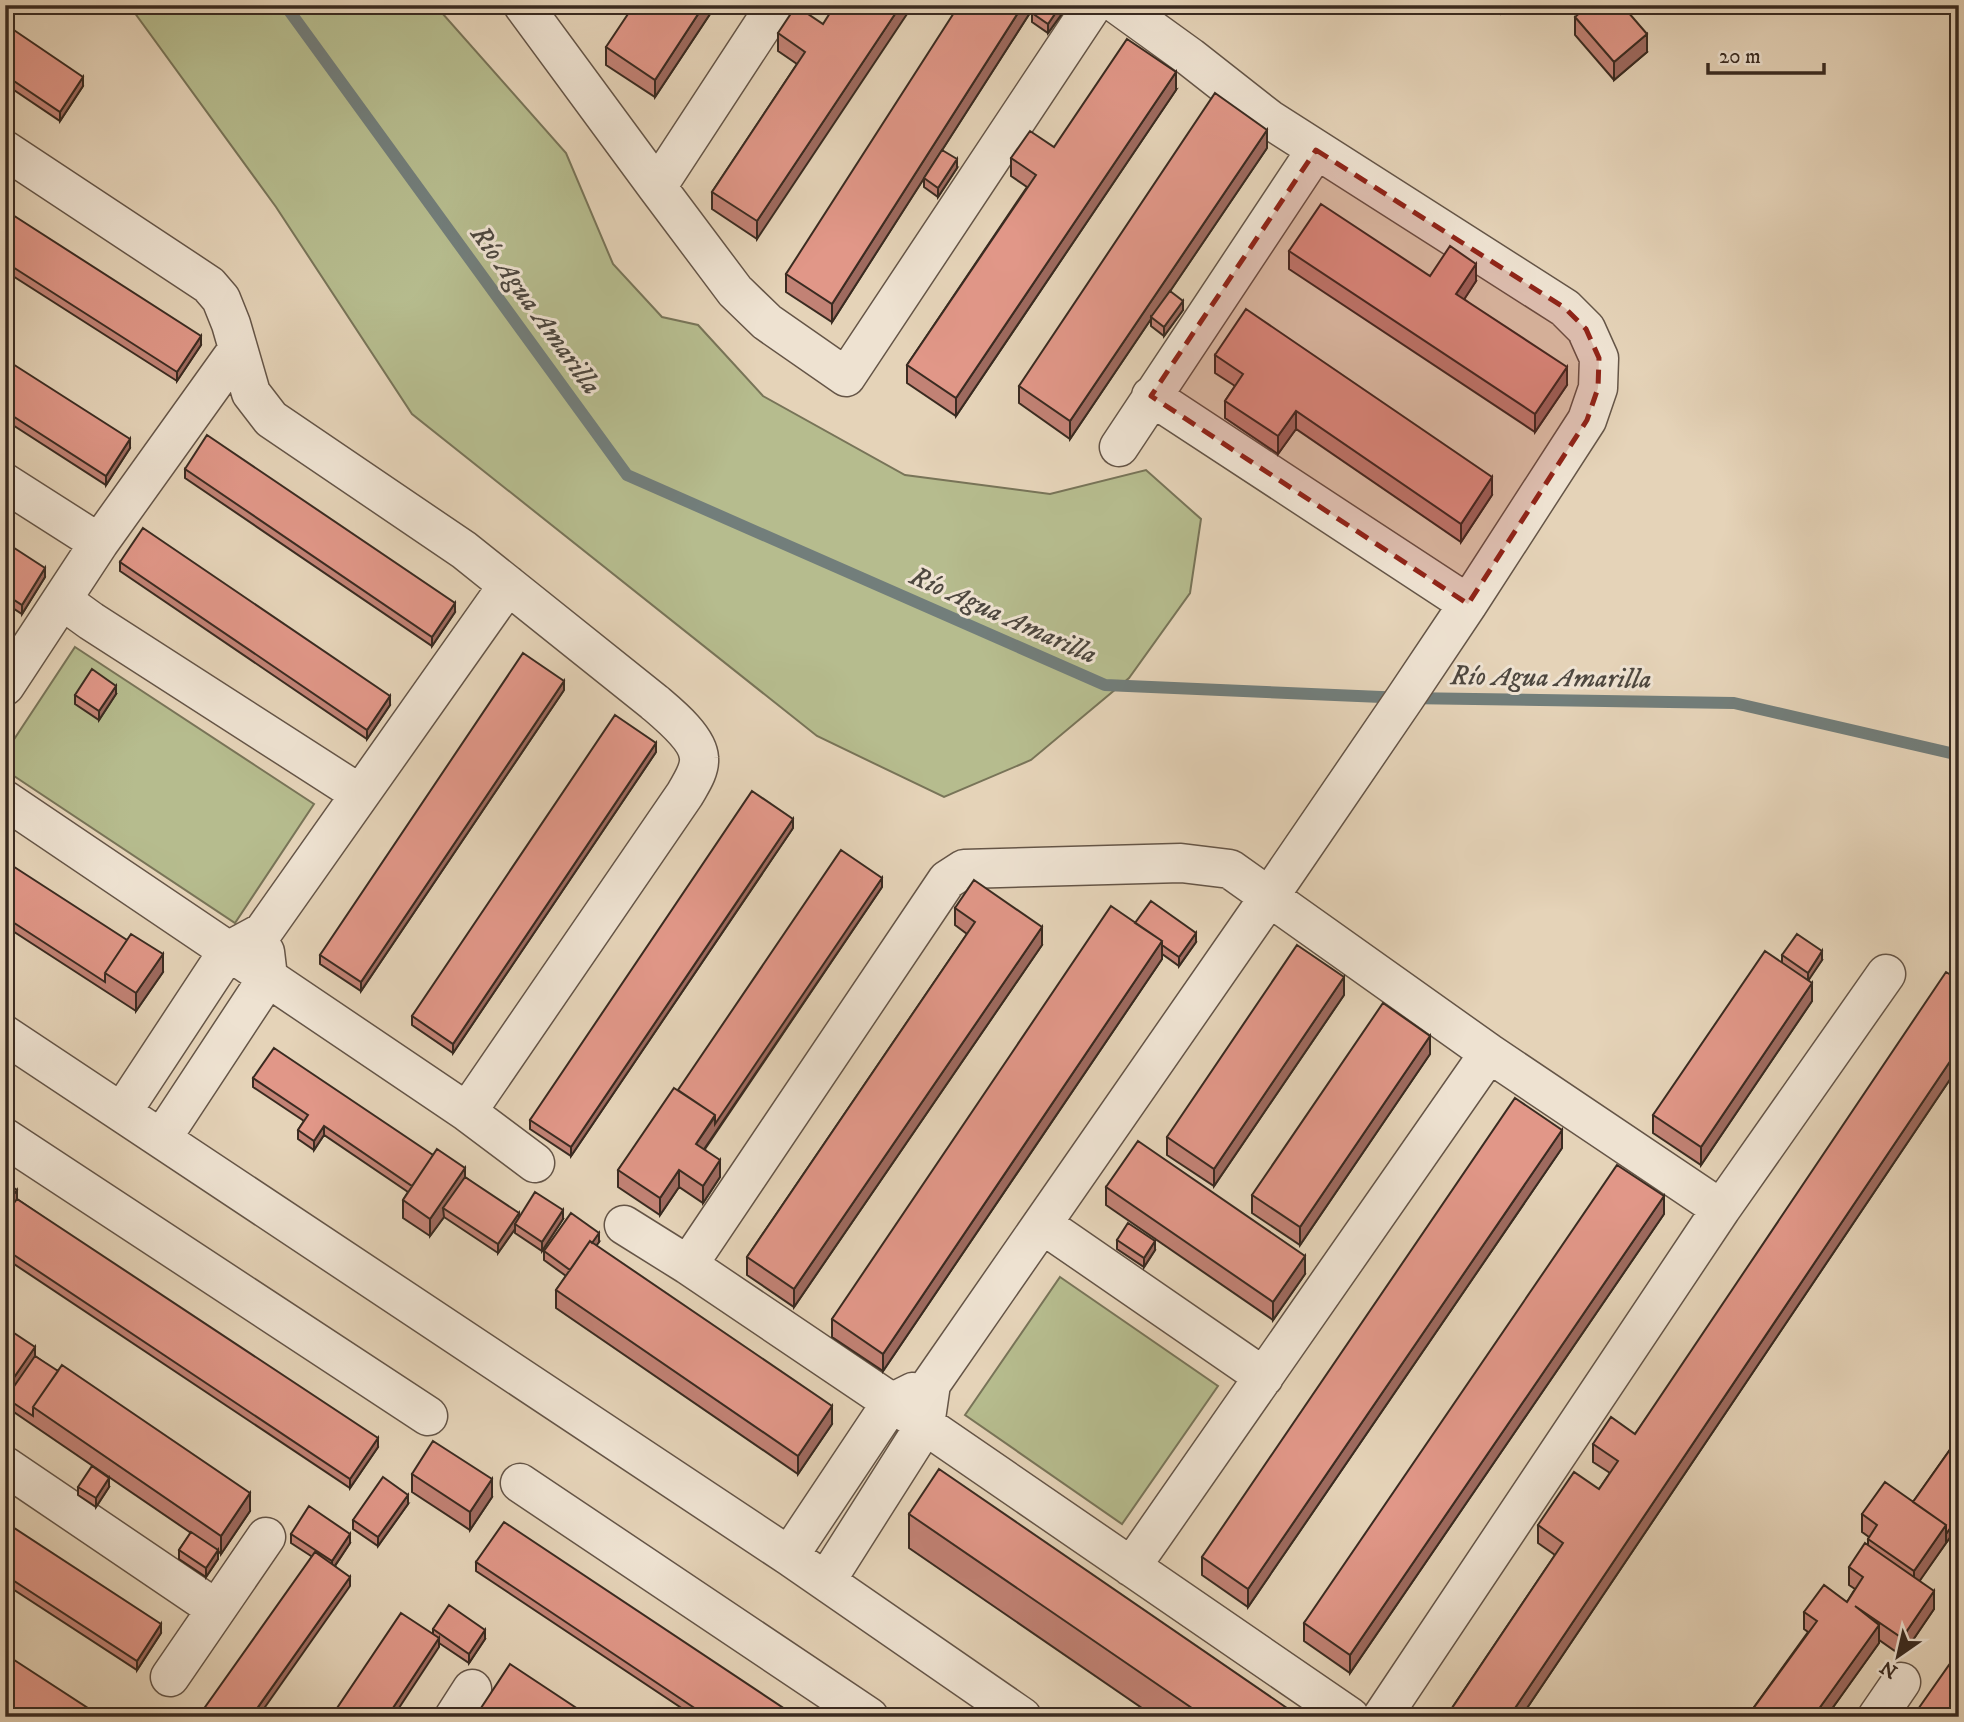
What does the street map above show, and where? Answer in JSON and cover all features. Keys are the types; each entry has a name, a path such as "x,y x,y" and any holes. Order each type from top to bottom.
{"street":[{"path":"523,5 736,291 767,322 846,377 1093,5"},
{"path":"657,187 776,5"},
{"path":"826,1581 925,1425 931,1384 1269,897 1468,604 1587,419 1598,388 1599,358 1586,329 1565,308 1269,119 1118,5"},
{"path":"5,150 209,285 221,299 231,324 251,393 271,419 464,550 594,653 676,721 692,739 700,756 696,775 467,1112"},
{"path":"1119,447 1316,150"},
{"path":"5,686 99,543 238,349"},
{"path":"1151,396 1468,604"},
{"path":"5,483 99,543"},
{"path":"122,1112 228,951 263,932 508,585"},
{"path":"62,600 360,794"},
{"path":"5,800 467,1112 534,1163"},
{"path":"688,1265 947,880 964,869 1181,863 1230,869 1489,1053 1721,1209"},
{"path":"162,1138 268,977 263,932"},
{"path":"1382,1717 1721,1209 1886,974"},
{"path":"5,1035 789,1556 1023,1717"},
{"path":"1131,1567 1489,1053"},
{"path":"5,1138 428,1416"},
{"path":"624,1224 925,1425 1350,1717"},
{"path":"1042,1224 1264,1377"},
{"path":"789,1556 891,1403 931,1384"},
{"path":"5,1466 216,1609"},
{"path":"520,1482 850,1711"},
{"path":"170,1677 266,1537"},
{"path":"1877,1717 1901,1682"}],"highlighted area":[{"path":"1316,150 1565,308 1586,329 1599,358 1598,388 1587,420 1468,604 1151,396"}],"green space":[{"path":"129,5 435,5 566,153 613,264 662,317 698,325 763,396 905,475 1050,494 1146,470 1201,519 1190,593 1129,678 1031,760 944,797 817,736 412,414 276,207"},
{"path":"75,647 314,804 235,923 5,770 5,753"},
{"path":"1060,1277 1218,1386 1122,1524 965,1415"}],"building":[{"path":"634,5 704,5 655,80 606,47"},
{"path":"835,5 901,5 757,221 712,192 805,52 778,33 796,6 823,24"},
{"path":"959,5 1023,5 832,304 786,274"},
{"path":"1037,5 1061,5 1048,24 1032,13"},
{"path":"1589,5 1622,5 1647,34 1614,62 1575,17"},
{"path":"5,24 83,77 60,112 5,75"},
{"path":"1127,39 1176,72 956,398 907,365 1036,175 1011,158 1030,131 1054,147"},
{"path":"1215,93 1267,130 1070,421 1019,386"},
{"path":"942,150 957,159 938,188 924,178"},
{"path":"1321,204 1430,276 1450,246 1476,264 1456,294 1567,367 1535,414 1289,251"},
{"path":"5,210 201,336 177,372 5,262"},
{"path":"1170,291 1183,301 1164,327 1151,317"},
{"path":"1246,309 1492,477 1461,524 1296,411 1278,436 1225,401 1243,374 1215,355"},
{"path":"5,359 130,439 106,476 5,411"},
{"path":"207,435 455,603 432,637 185,469"},
{"path":"143,528 390,696 367,730 120,562"},
{"path":"5,542 45,568 22,605 5,594"},
{"path":"523,653 564,681 361,982 320,955"},
{"path":"92,669 116,686 99,711 75,695"},
{"path":"615,715 656,743 453,1044 412,1016"},
{"path":"752,791 793,819 571,1147 530,1120"},
{"path":"841,850 882,878 715,1124 715,1115 678,1090"},
{"path":"5,861 127,940 105,973 105,982 5,917"},
{"path":"974,880 1042,927 794,1289 747,1257 975,922 955,908"},
{"path":"1151,901 1196,933 1179,957 1162,945 1162,941 1135,923"},
{"path":"1111,906 1162,941 883,1354 832,1319"},
{"path":"131,934 163,954 136,993 105,973"},
{"path":"1797,934 1822,951 1808,973 1782,955"},
{"path":"1297,945 1344,977 1214,1169 1167,1137"},
{"path":"1765,951 1812,983 1701,1147 1653,1115"},
{"path":"1946,972 1959,980 1959,1048 1509,1717 1446,1717 1563,1543 1538,1525 1574,1472 1599,1489 1618,1461 1593,1444 1611,1417 1635,1434"},
{"path":"1383,1003 1430,1036 1300,1227 1252,1195"},
{"path":"274,1048 433,1155 412,1186 324,1126 314,1141 298,1130 308,1115 253,1078"},
{"path":"674,1088 715,1115 696,1144 720,1160 703,1186 679,1170 660,1198 618,1170"},
{"path":"1515,1098 1562,1130 1248,1589 1202,1557"},
{"path":"1138,1141 1305,1256 1273,1302 1106,1187"},
{"path":"437,1149 465,1168 430,1219 403,1200"},
{"path":"1617,1165 1664,1196 1350,1655 1304,1623"},
{"path":"465,1177 519,1213 498,1244 443,1208"},
{"path":"5,1182 17,1190 5,1206"},
{"path":"535,1192 563,1210 542,1242 515,1224"},
{"path":"17,1199 378,1438 350,1479 5,1249 5,1215"},
{"path":"571,1213 599,1233 592,1243 590,1241 570,1270 544,1251"},
{"path":"1128,1223 1155,1241 1144,1258 1117,1240"},
{"path":"590,1241 832,1406 798,1456 556,1290"},
{"path":"5,1327 35,1347 6,1389 5,1388"},
{"path":"35,1356 58,1371 33,1407 33,1416 6,1398"},
{"path":"62,1365 250,1493 221,1536 33,1407"},
{"path":"1959,1385 1959,1399 1952,1394"},
{"path":"1959,1437 1959,1516 1946,1534 1946,1525 1913,1502"},
{"path":"433,1441 492,1479 470,1512 412,1474"},
{"path":"92,1466 109,1478 96,1498 78,1487"},
{"path":"939,1469 1300,1717 1205,1717 909,1514"},
{"path":"383,1477 408,1495 378,1537 353,1520"},
{"path":"1885,1482 1946,1525 1914,1571 1868,1539 1877,1525 1862,1514"},
{"path":"309,1506 350,1534 332,1561 291,1534"},
{"path":"5,1522 161,1624 137,1661 5,1575"},
{"path":"504,1522 797,1717 708,1717 476,1562"},
{"path":"191,1532 218,1550 206,1568 179,1550"},
{"path":"1865,1543 1934,1591 1902,1638 1855,1606 1879,1625 1813,1717 1747,1717 1817,1621 1804,1612 1824,1585 1847,1602 1863,1577 1849,1567"},
{"path":"315,1552 350,1577 251,1717 198,1717"},
{"path":"449,1605 485,1630 469,1654 433,1629"},
{"path":"401,1613 439,1638 387,1717 331,1717"},
{"path":"5,1654 97,1714 96,1717 5,1717"},
{"path":"510,1664 590,1717 495,1717 481,1708"},
{"path":"1949,1665 1959,1672 1959,1717 1922,1717 1916,1712"}],"waterway":[{"name":"Río Agua Amarilla","path":"285,5 627,475 1105,685 1405,698 1734,703 1959,755"}]}
